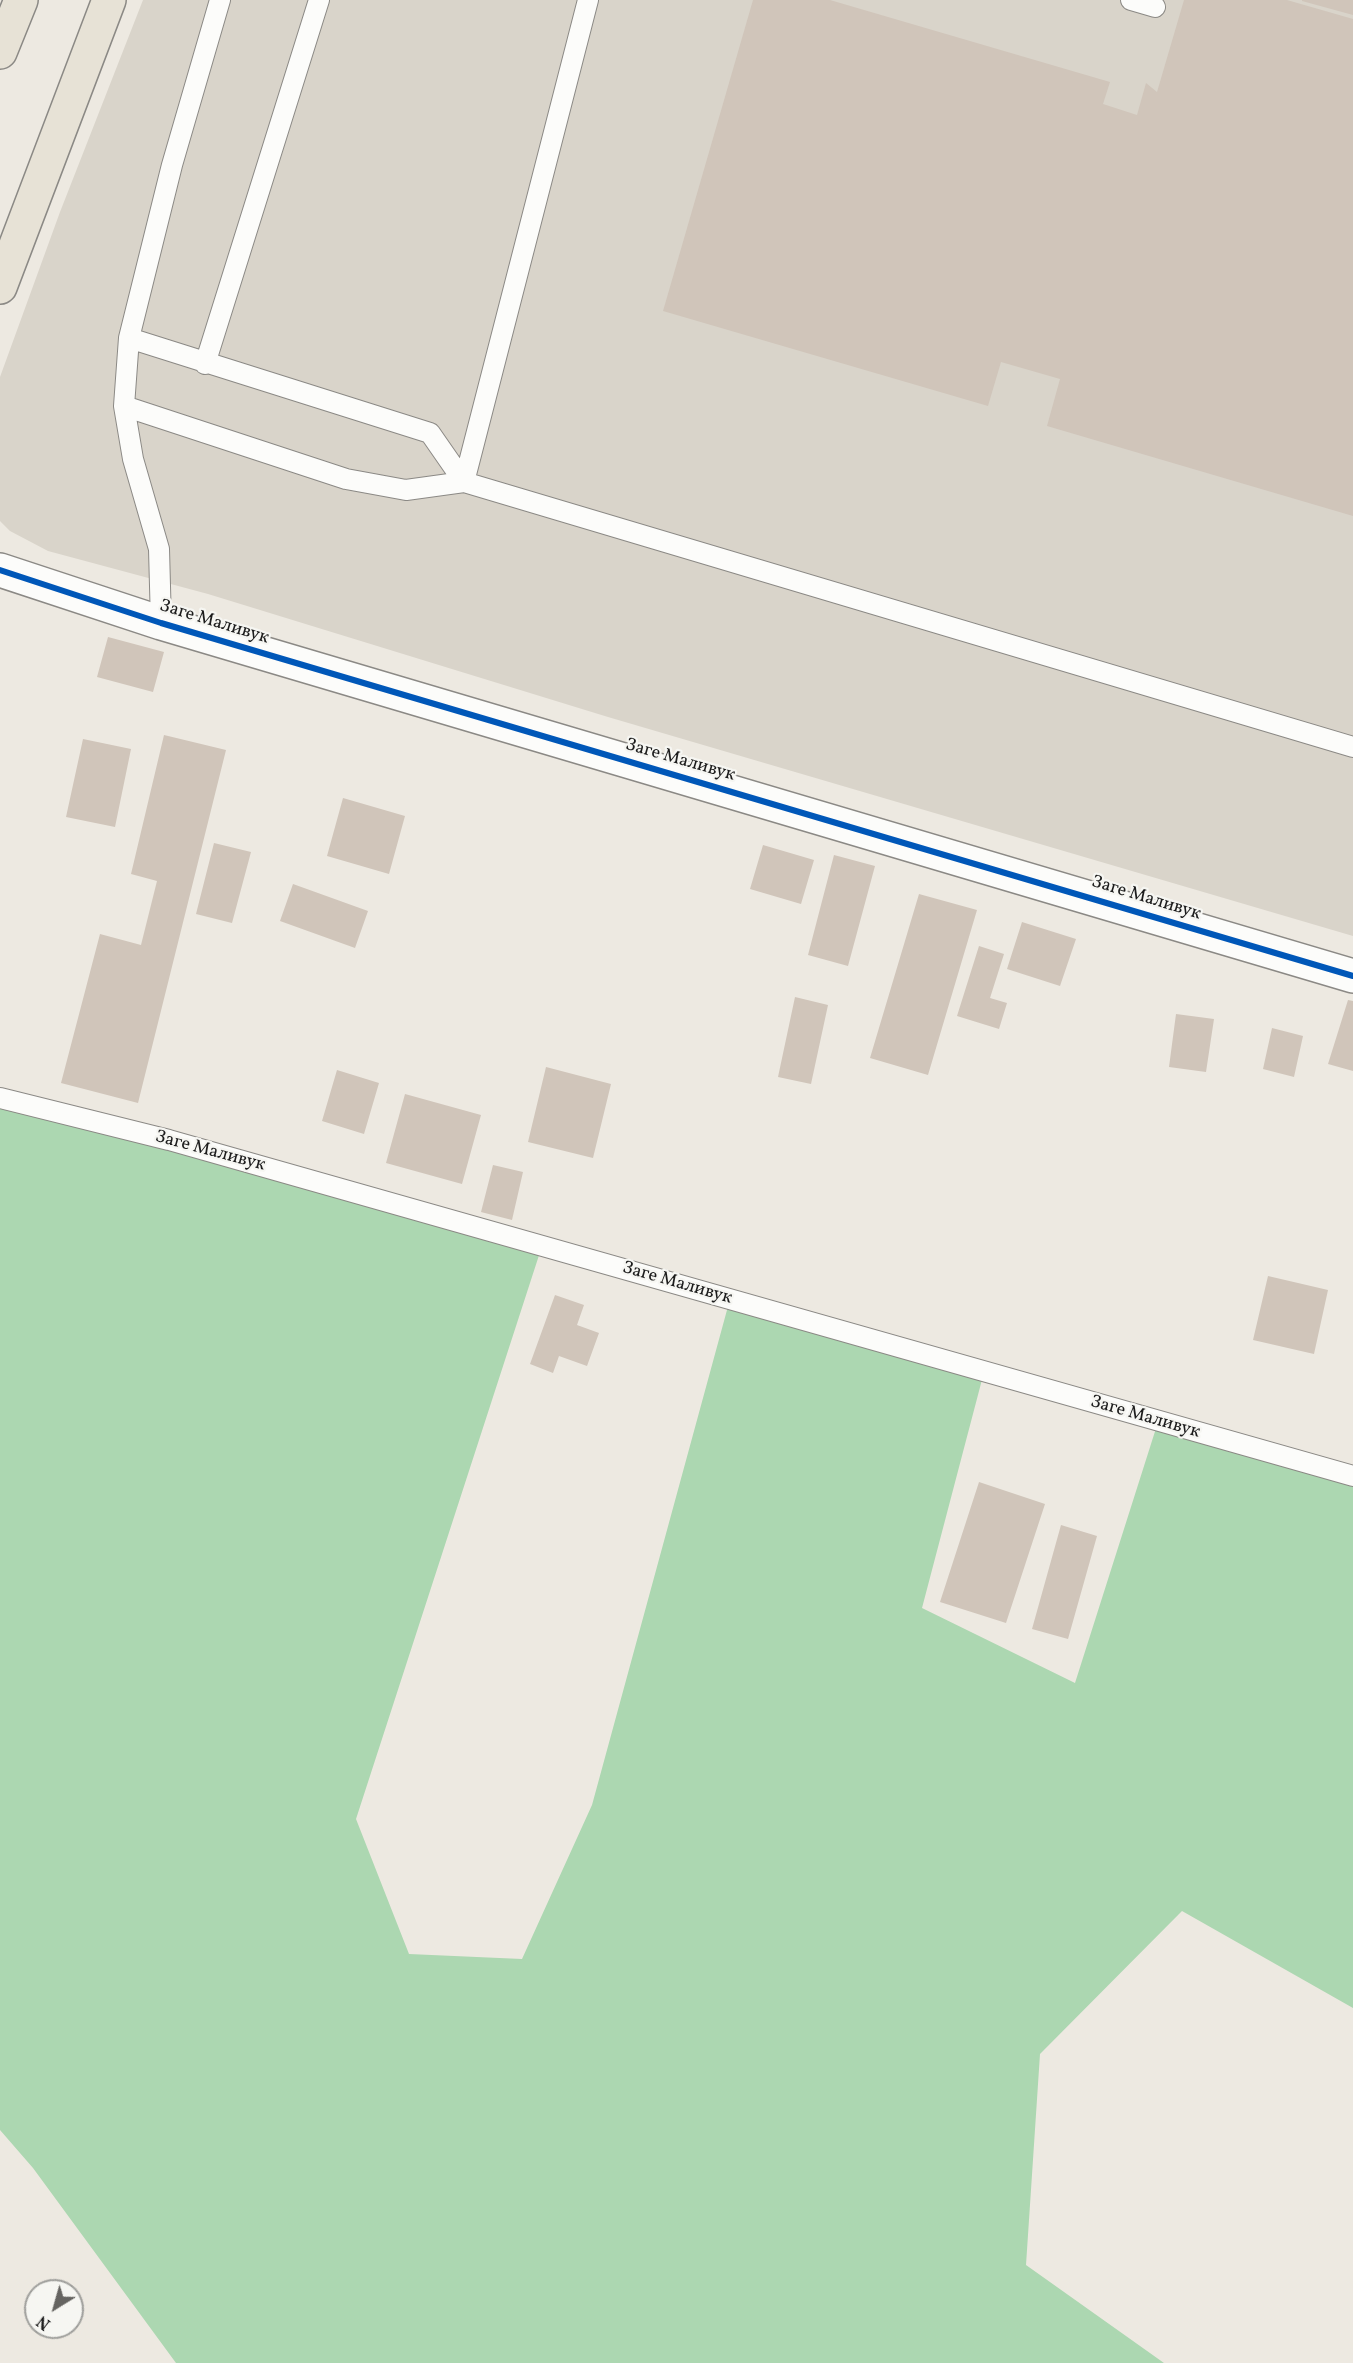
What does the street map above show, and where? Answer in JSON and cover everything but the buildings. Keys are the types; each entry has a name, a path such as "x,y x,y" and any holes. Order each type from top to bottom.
{"highway":[{"path":"0,52 21,0"},
{"path":"0,287 109,0"}],"street":[{"name":"Заге Маливук","path":"0,570 161,623 1353,976"}],"lane":[{"path":"161,623 159,549 133,459 124,406 129,339 172,165 220,0"},
{"path":"205,364 319,0"},
{"path":"464,482 588,0"},
{"path":"1131,0 1155,7"},
{"path":"129,339 430,433 464,482"},
{"path":"124,406 346,479 406,490 464,482 1353,747"},
{"name":"Заге Маливук","path":"0,1098 192,1146 1353,1476"}],"shaded area":[{"path":"143,0 1353,0 1353,936 608,717 208,594 48,551 10,531 0,521 0,377 60,212"}],"green space":[{"path":"0,1103 542,1246 356,1819 409,1954 522,1959 592,1805 730,1299 984,1372 922,1608 1075,1683 1158,1422 1353,1475 1353,2008 1182,1911 1040,2054 1026,2265 1164,2363 176,2363 33,2168 0,2130"}],"cycle path":[{"path":"0,570 161,623 1353,976"}]}
